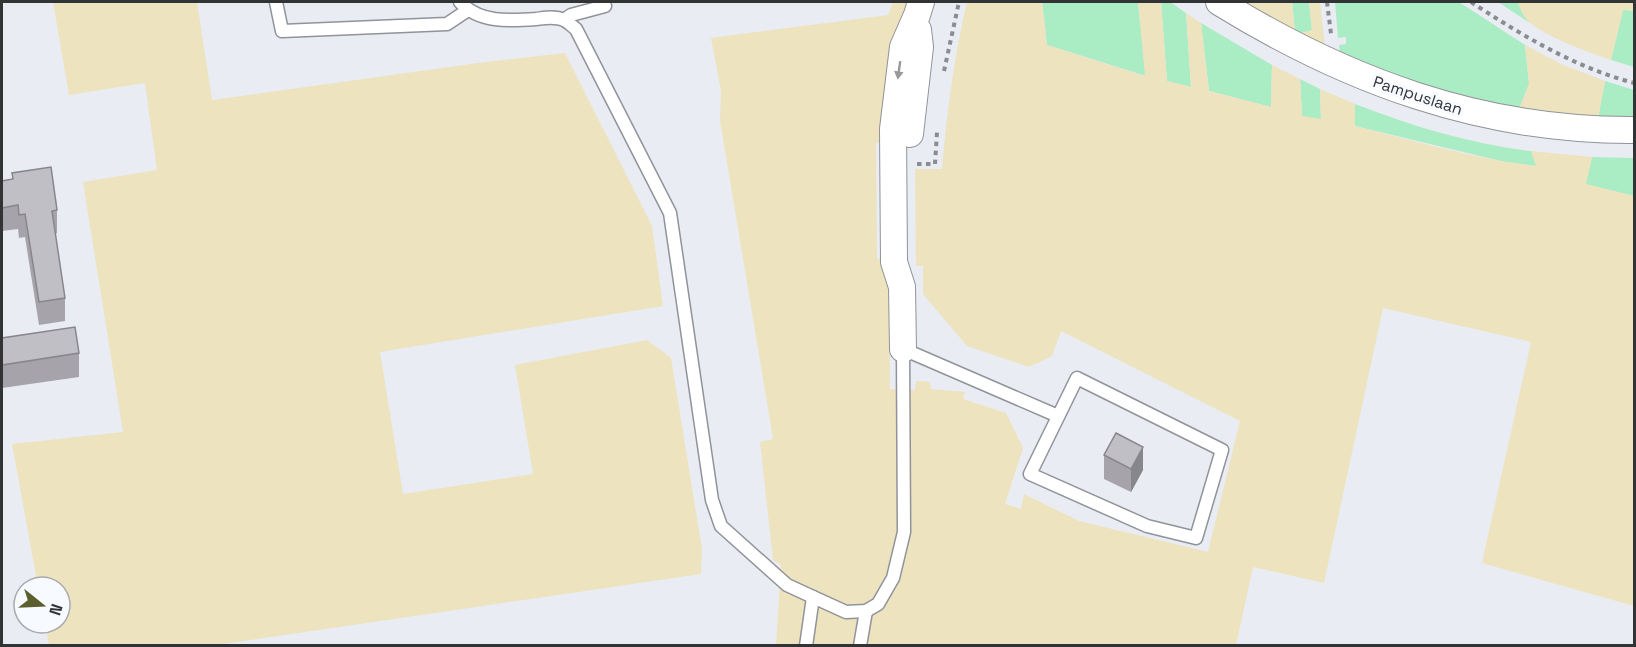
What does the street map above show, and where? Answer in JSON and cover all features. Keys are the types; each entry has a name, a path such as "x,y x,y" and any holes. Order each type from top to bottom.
{"street":[{"name":"Pampuslaan","path":"1219,2 1287,42 1405,94 1447,106 1530,123 1570,128 1635,130"},
{"path":"903,350 902,287 894,262 893,129 903,47 919,8"}],"lane":[{"path":"276,2 282,31 447,24 464,6 488,18 518,21 552,18 564,20 576,29 670,213 712,500 721,526 787,585 846,612 866,611 878,604 893,578 903,532 903,350 1058,416"},
{"path":"564,20 571,15 605,6"},
{"path":"1077,378 1222,450 1196,538 1147,526 1030,474 1058,416 1077,378"},
{"path":"806,645 813,597"},
{"path":"860,645 866,611"}],"path":[{"path":"1472,2 1548,50 1587,67 1635,83"}],"green space":[{"path":"1042,2 1138,2 1146,76 1047,45"},
{"path":"1161,2 1170,2 1186,13 1191,87 1167,81"},
{"path":"1292,2 1309,2 1312,30 1298,34 1295,32"},
{"path":"1335,2 1459,2 1525,45 1529,84 1519,109 1440,92 1340,54 1339,45 1346,44 1346,37 1338,38"},
{"path":"1498,2 1518,2 1530,23"},
{"path":"1623,9 1634,11 1634,67 1611,60"},
{"path":"1201,23 1272,65 1271,107 1209,91"},
{"path":"1300,79 1320,89 1321,120 1302,116"},
{"path":"1605,81 1634,90 1634,118 1598,118"},
{"path":"1355,104 1442,133 1486,144 1531,151 1537,166 1505,162 1355,126"},
{"path":"1592,157 1634,158 1634,196 1585,184"}],"sand":[{"path":"53,2 197,2 212,100 565,53 652,226 663,306 380,352 403,494 533,474 515,365 647,340 671,358 702,549 701,574 216,645 49,645 47,635 72,635 72,575 36,575 12,444 123,432 83,182 157,170 145,83 69,95"},
{"path":"893,2 908,2 901,21 888,143 876,143 877,259 889,260 890,389 915,390 916,381 930,382 931,389 965,392 963,399 1006,413 1023,448 1005,504 1021,509 1024,494 1079,521 1208,552 1240,421 1061,331 1052,356 1029,367 967,346 923,294 923,266 916,266 915,169 942,169 958,43 967,2 1042,2 1047,45 1145,76 1138,2 1161,2 1167,81 1191,87 1186,13 1201,23 1209,91 1271,107 1272,65 1300,79 1302,116 1321,119 1320,89 1355,104 1355,126 1423,143 1490,159 1536,166 1531,151 1592,157 1586,184 1634,196 1634,606 1482,563 1531,342 1383,308 1324,583 1253,567 1236,645 776,645 781,565 773,560 760,442 773,439 720,121 721,91 711,38 888,15"},
{"path":"1242,2 1292,2 1295,32"},
{"path":"1309,2 1320,2 1325,47 1298,34 1312,30"},
{"path":"1518,2 1634,2 1634,11 1623,10 1611,60 1545,33 1525,18"},
{"path":"1525,45 1561,64 1605,81 1598,118 1519,109 1529,84"}],"building":[{"path":"51,167 57,210 52,211 65,298 39,302 25,214 19,215 18,205 2,208 2,181 13,179 12,173"},
{"path":"75,327 79,353 2,365 2,338"},
{"path":"1116,433 1143,447 1131,469 1104,455"}]}
